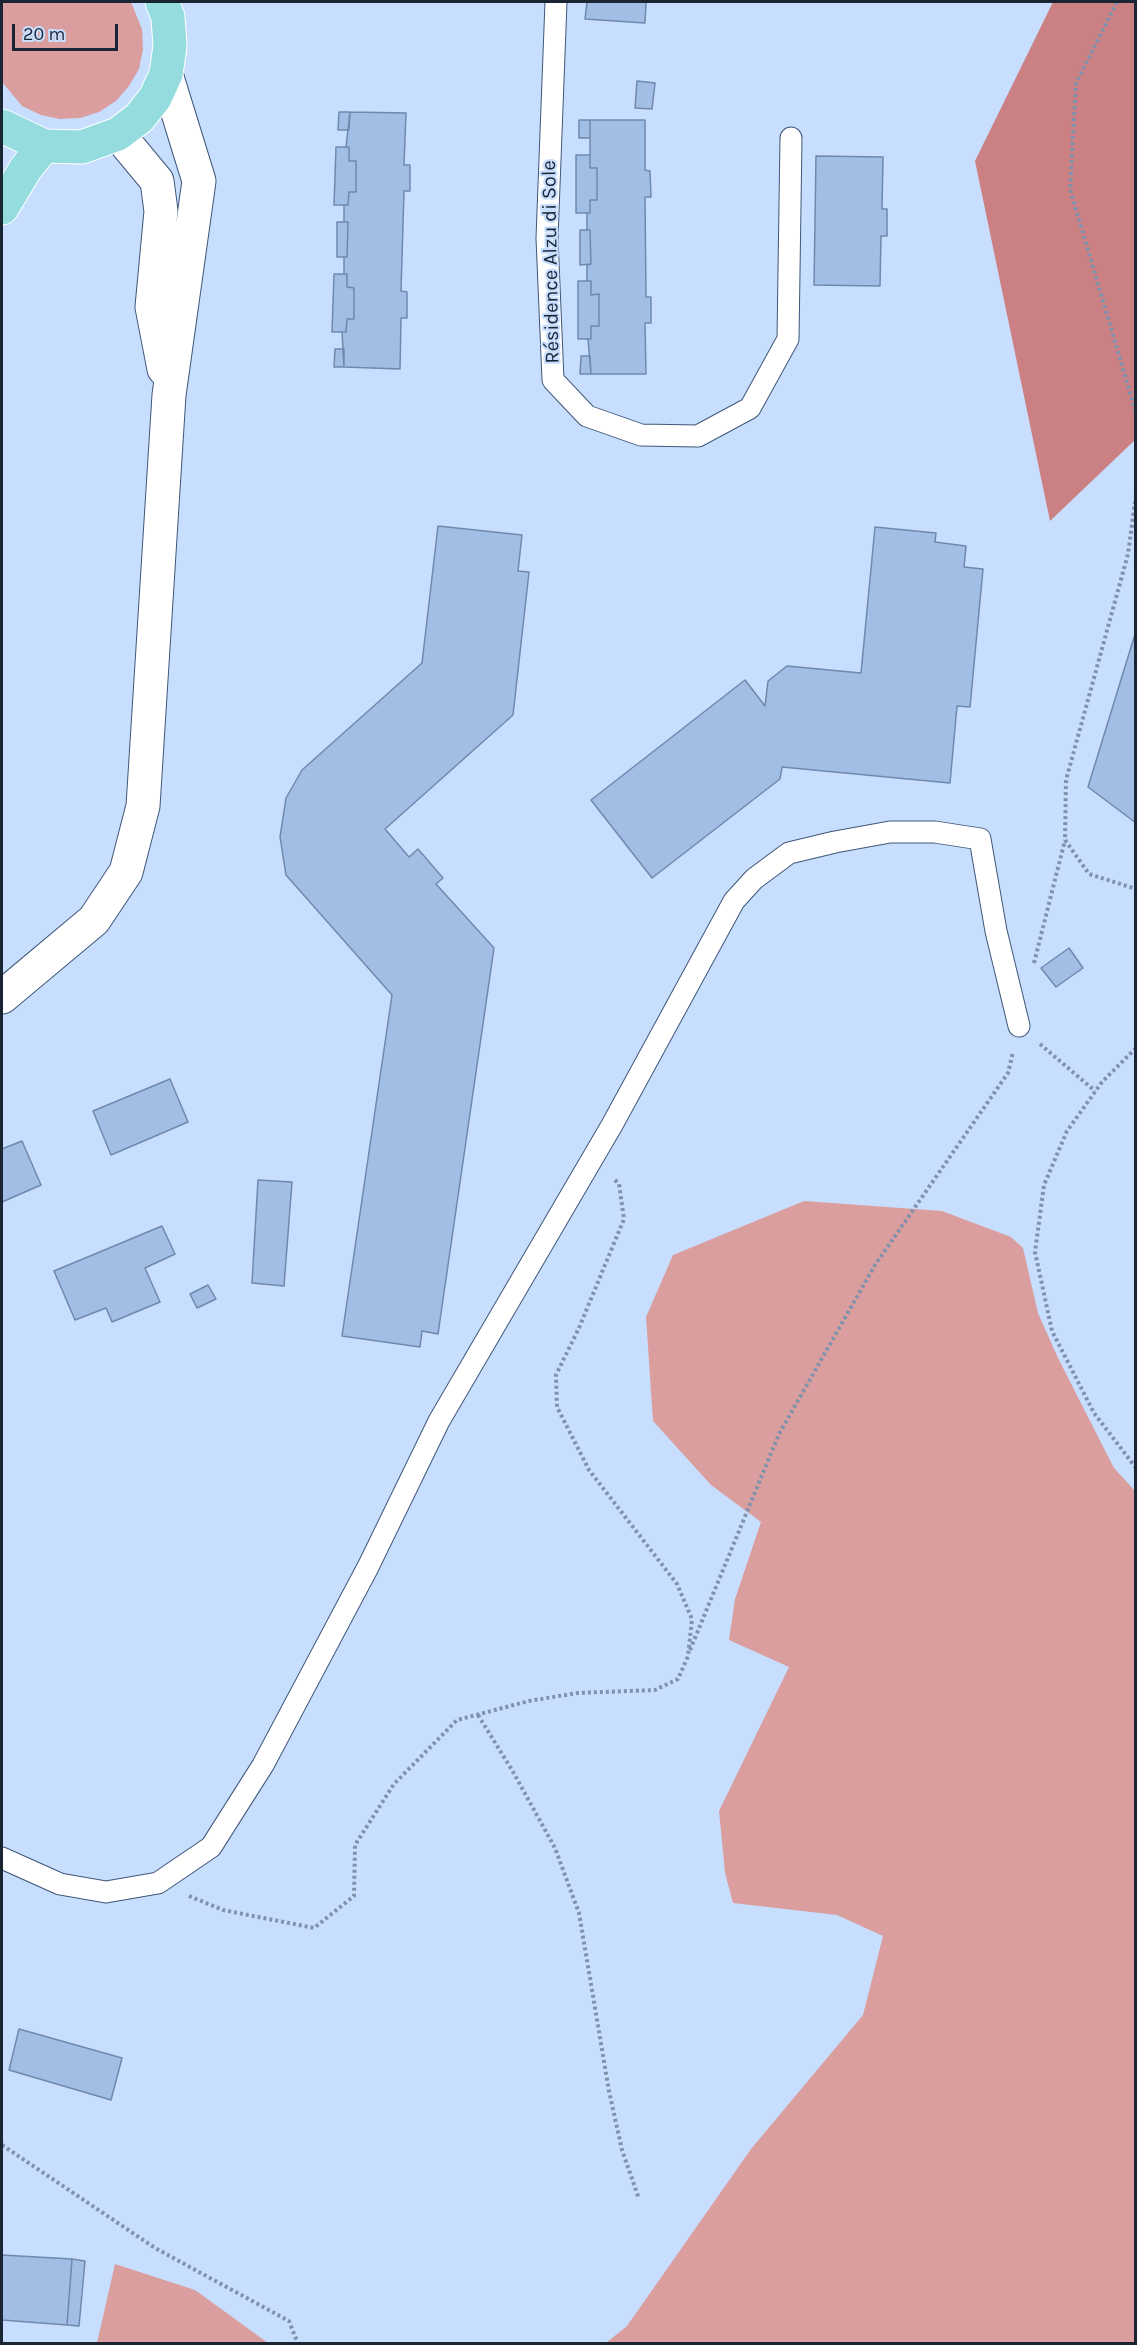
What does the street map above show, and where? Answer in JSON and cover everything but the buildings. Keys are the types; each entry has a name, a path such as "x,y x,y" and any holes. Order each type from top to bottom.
{"main road":[{"path":"2,126 44,146 82,147 118,134 139,118 155,98 166,74 170,46 168,17 162,2"},
{"path":"2,997 94,920 126,872 143,806 169,395 199,181 166,74"},
{"path":"118,134 157,181 161,211 152,308 169,395"},
{"path":"2,208 26,168 44,146"}],"lane":[{"name":"Résidence Alzu di Sole","path":"556,2 547,238 553,380 587,416 641,435 699,436 750,408 788,339 791,138"},
{"path":"2,1858 60,1884 106,1892 158,1883 211,1847 263,1765 368,1568 439,1422 594,1155 734,901 754,879 789,853 890,832 934,832 980,839 996,931 1019,1026"}],"path":[{"path":"1117,2 1076,83 1070,189 1136,412"},
{"path":"1033,968 1065,840 1066,780 1128,554 1136,495"},
{"path":"1065,840 1089,874 1136,889"},
{"path":"158,1883 223,1910 314,1928 354,1896 355,1845 393,1784 457,1720 529,1701 577,1693 655,1690 678,1679 778,1434 875,1265 1008,1073 1019,1026 1095,1091"},
{"path":"1136,1048 1095,1091 1067,1131 1044,1185 1035,1252 1052,1331 1094,1413 1136,1468"},
{"path":"594,1155 619,1184 624,1219 579,1328 556,1375 557,1407 589,1470 677,1584 692,1619 688,1656"},
{"path":"478,1714 513,1770 555,1848 579,1913 609,2091 622,2150 639,2199"},
{"path":"2,2145 155,2248 289,2321 298,2343"}],"shaded area":[{"path":"3,2 131,2 142,29 143,49 139,69 129,86 116,101 99,112 80,118 60,119 41,115 22,106 2,82"},
{"path":"1053,2 1135,2 1136,439 1050,521 975,161"},
{"path":"804,1201 942,1211 1011,1237 1023,1248 1038,1313 1058,1358 1114,1468 1135,1491 1135,2343 606,2343 627,2326 751,2149 863,2015 883,1936 837,1915 733,1903 725,1873 719,1811 789,1667 729,1640 735,1599 761,1522 711,1485 653,1421 646,1317 673,1255"},
{"path":"115,2264 195,2290 268,2343 97,2343"}]}
